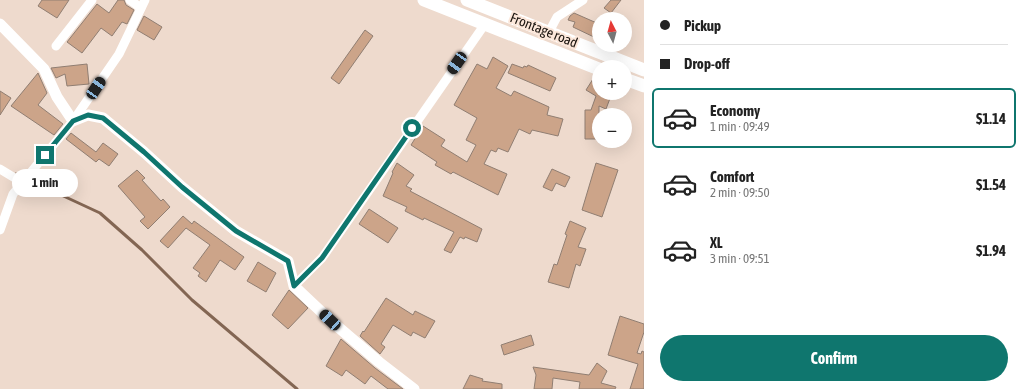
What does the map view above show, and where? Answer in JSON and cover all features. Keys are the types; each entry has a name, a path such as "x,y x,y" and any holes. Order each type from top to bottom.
{"main road":[{"path":"424,0 592,65"},
{"name":"Frontage road","path":"467,0 644,70"},
{"path":"632,81 644,86"}],"street":[{"path":"56,46 92,0"},
{"path":"0,230 13,194 73,121 119,54 143,4 130,0"},
{"path":"549,32 557,17 583,0"},
{"path":"0,24 44,70 57,97 73,121"},
{"path":"294,286 322,258 484,24"},
{"path":"73,121 88,115 103,118 144,152 182,187 236,231 288,261 294,286 330,320 379,362 414,389"},
{"path":"0,169 23,183"}],"building":[{"path":"42,0 69,0 57,18 38,6"},
{"path":"118,0 124,0 126,5 134,10 127,24 122,22 112,36 101,28 82,53 67,42 97,4 109,13"},
{"path":"611,0 621,0 612,12 604,8"},
{"path":"574,13 592,21 592,36 573,27 575,22 568,20"},
{"path":"144,16 162,27 154,40 137,30"},
{"path":"365,30 373,36 339,84 331,78"},
{"path":"493,57 508,66 496,88 511,96 514,91 549,107 547,115 563,119 558,136 532,130 530,134 519,129 508,152 498,148 496,152 491,150 484,164 507,174 498,195 453,172 451,174 435,165 437,162 411,145 423,126 445,140 441,146 467,162 476,145 466,140 477,118 454,105 477,64 487,69"},
{"path":"87,64 89,84 67,86 65,74 56,78 51,68"},
{"path":"512,64 523,68 524,66 527,67 528,65 556,78 550,91 508,73"},
{"path":"38,73 47,93 38,105 63,124 54,135 11,106"},
{"path":"592,81 592,94 586,90"},
{"path":"0,91 11,98 0,115"},
{"path":"595,100 609,100 606,108 599,106 599,108 592,108 592,139 585,139 585,110 591,110"},
{"path":"71,133 96,152 103,143 118,154 109,166 99,159 96,162 66,139"},
{"path":"397,163 414,175 406,186 412,189 410,191 482,229 477,242 465,237 464,239 460,237 451,253 444,250 454,232 405,211 407,207 383,196"},
{"path":"596,163 618,170 602,217 582,210"},
{"path":"552,169 570,177 565,187 556,183 552,191 543,187"},
{"path":"137,170 145,178 142,180 161,201 163,199 170,207 148,229 140,221 145,217 118,186"},
{"path":"369,209 398,228 388,243 359,224"},
{"path":"183,216 192,224 194,221 244,257 235,270 220,260 206,282 198,276 200,273 193,268 210,245 186,228 168,248 160,241"},
{"path":"570,221 586,228 578,247 586,249 580,266 576,264 569,288 548,282 554,264 557,265"},
{"path":"258,262 276,273 266,292 247,281"},
{"path":"289,290 308,308 288,329 272,315"},
{"path":"386,298 413,315 415,311 435,321 425,338 413,332 411,336 393,325 381,344 385,347 380,354 360,336"},
{"path":"620,316 644,324 644,332 637,353 641,354 642,351 644,352 644,389 630,389 638,364 608,355"},
{"path":"531,335 534,345 504,355 501,345"},
{"path":"341,339 375,368 403,389 388,389 371,376 365,384 346,370 342,376 326,366"},
{"path":"597,363 607,371 601,383 616,387 615,389 579,389 580,382 553,378 552,389 534,389 536,375 533,367 589,375"},
{"path":"470,375 483,379 482,381 502,384 502,389 463,389"}],"waterway":[{"path":"16,174 100,213 142,250 192,300 297,389"}],"route":[{"path":"45,155 73,121 88,115 103,118 144,152 182,187 236,231 288,261 294,286 322,258 412,128"}]}
